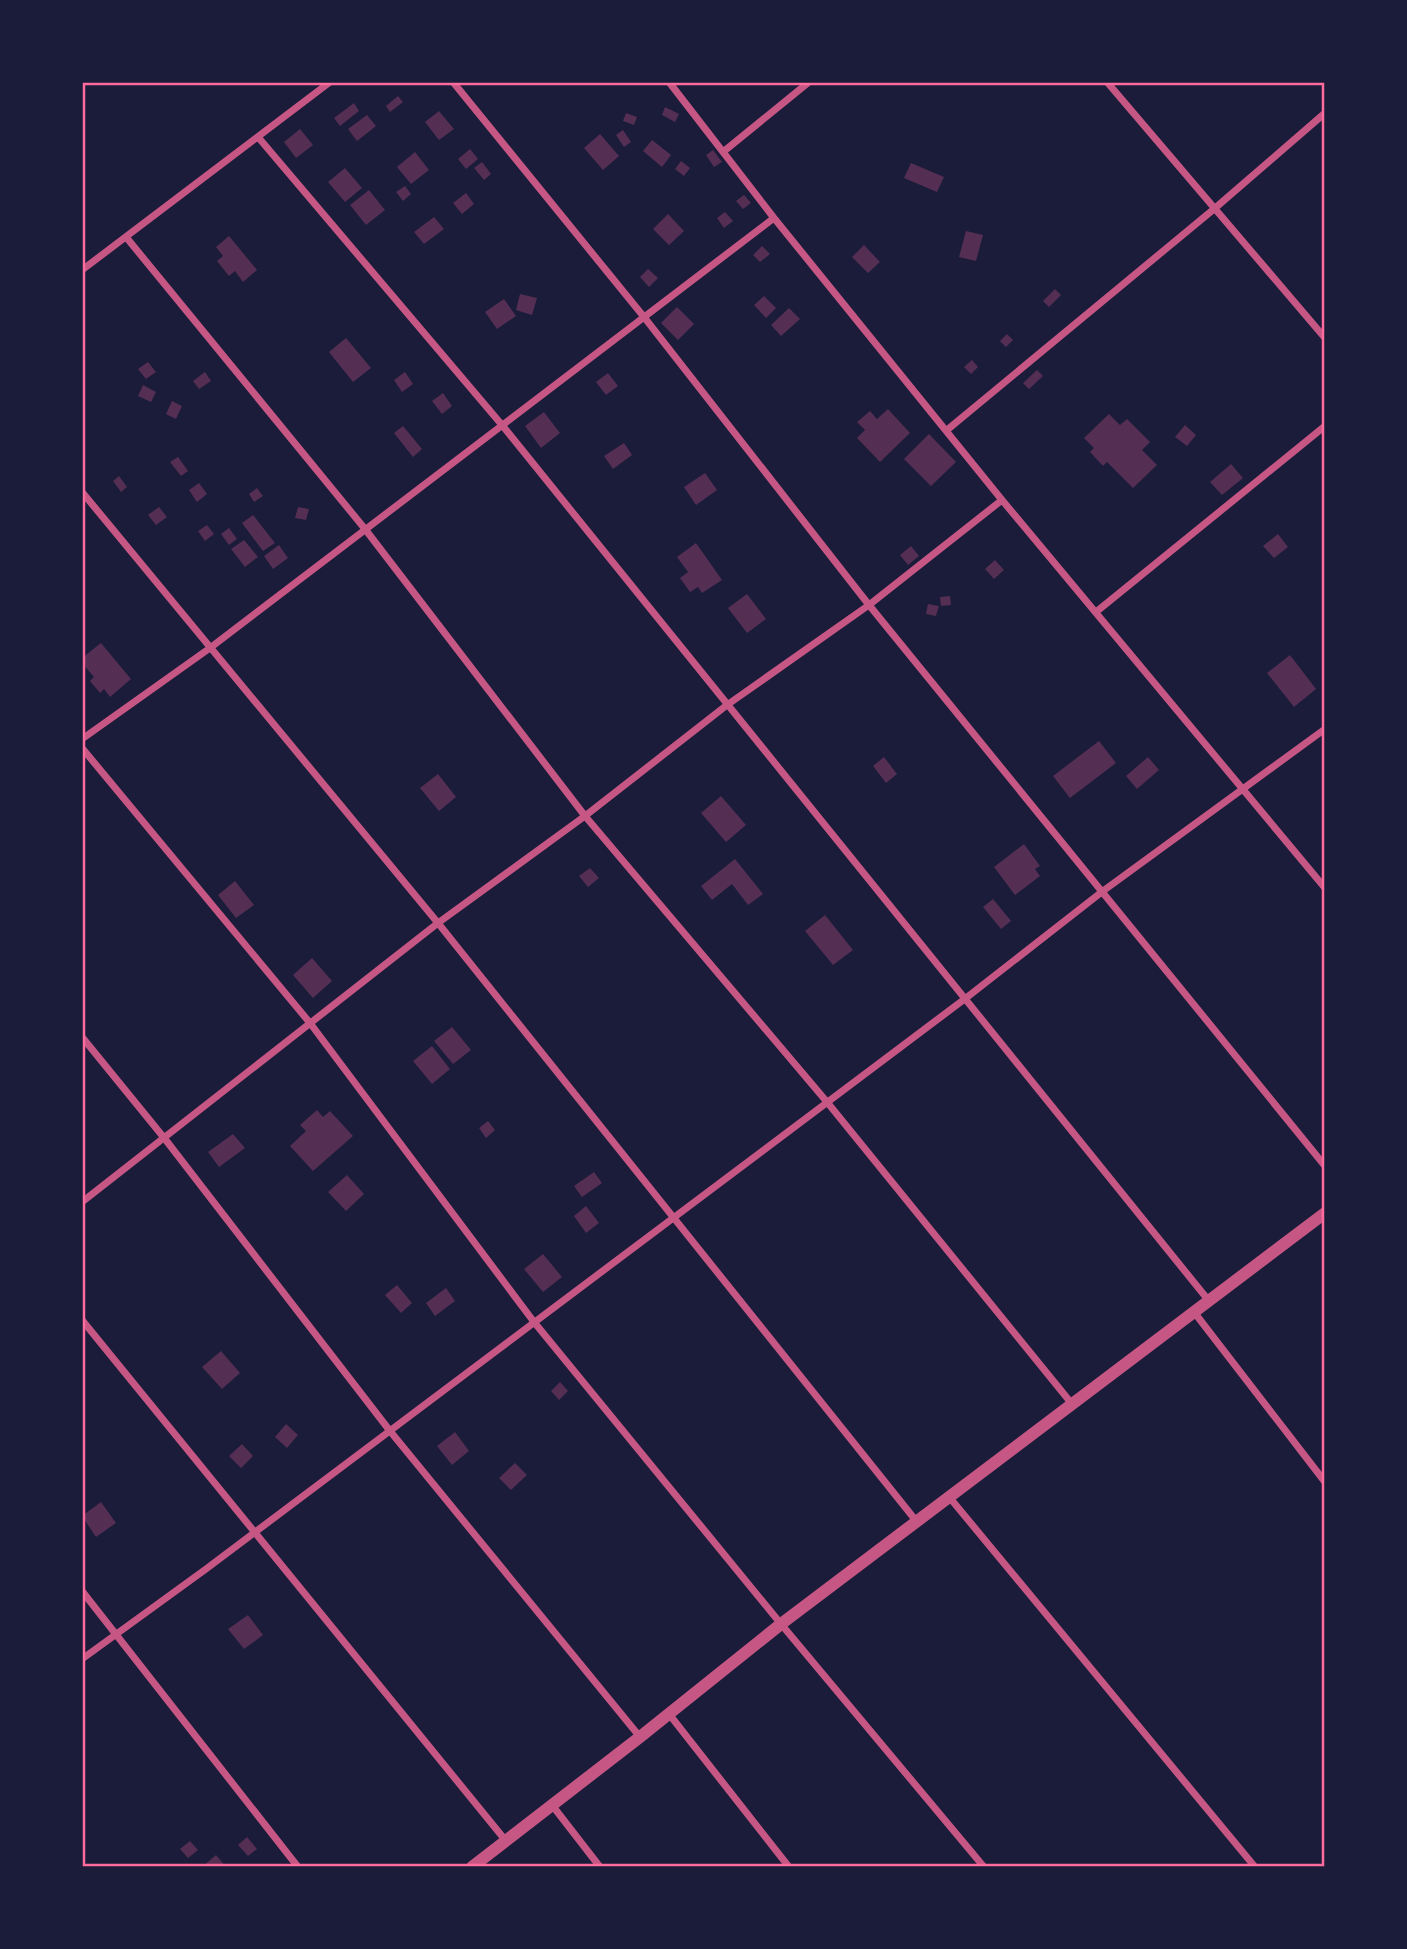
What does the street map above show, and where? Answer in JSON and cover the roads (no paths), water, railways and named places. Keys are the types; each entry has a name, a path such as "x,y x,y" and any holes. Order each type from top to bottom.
{"street":[{"path":"82,270 330,82"},
{"path":"453,82 644,317 869,605 1325,1166"},
{"path":"669,82 774,218 1002,500 1325,888"},
{"path":"723,152 809,82"},
{"path":"1107,82 1325,338"},
{"path":"947,430 1214,209 1325,113"},
{"path":"258,137 502,425 1209,1301"},
{"path":"82,739 210,648 774,218"},
{"path":"126,237 365,529 585,816 827,1102 1072,1404"},
{"path":"1096,612 1325,426"},
{"path":"82,492 438,923 675,1216 917,1522"},
{"path":"82,1202 438,923 585,816 727,705 869,605 1002,500"},
{"path":"82,1659 827,1102 1103,891 1325,729"},
{"path":"82,748 310,1023 534,1322 984,1867"},
{"path":"82,1037 165,1139 390,1430 640,1737"},
{"path":"472,1867 781,1624 1325,1213"},
{"path":"1194,1312 1325,1482"},
{"path":"82,1320 506,1841"},
{"path":"950,1498 1255,1867"},
{"path":"82,1591 298,1867"},
{"path":"669,1714 789,1867"},
{"path":"552,1805 600,1867"}]}
